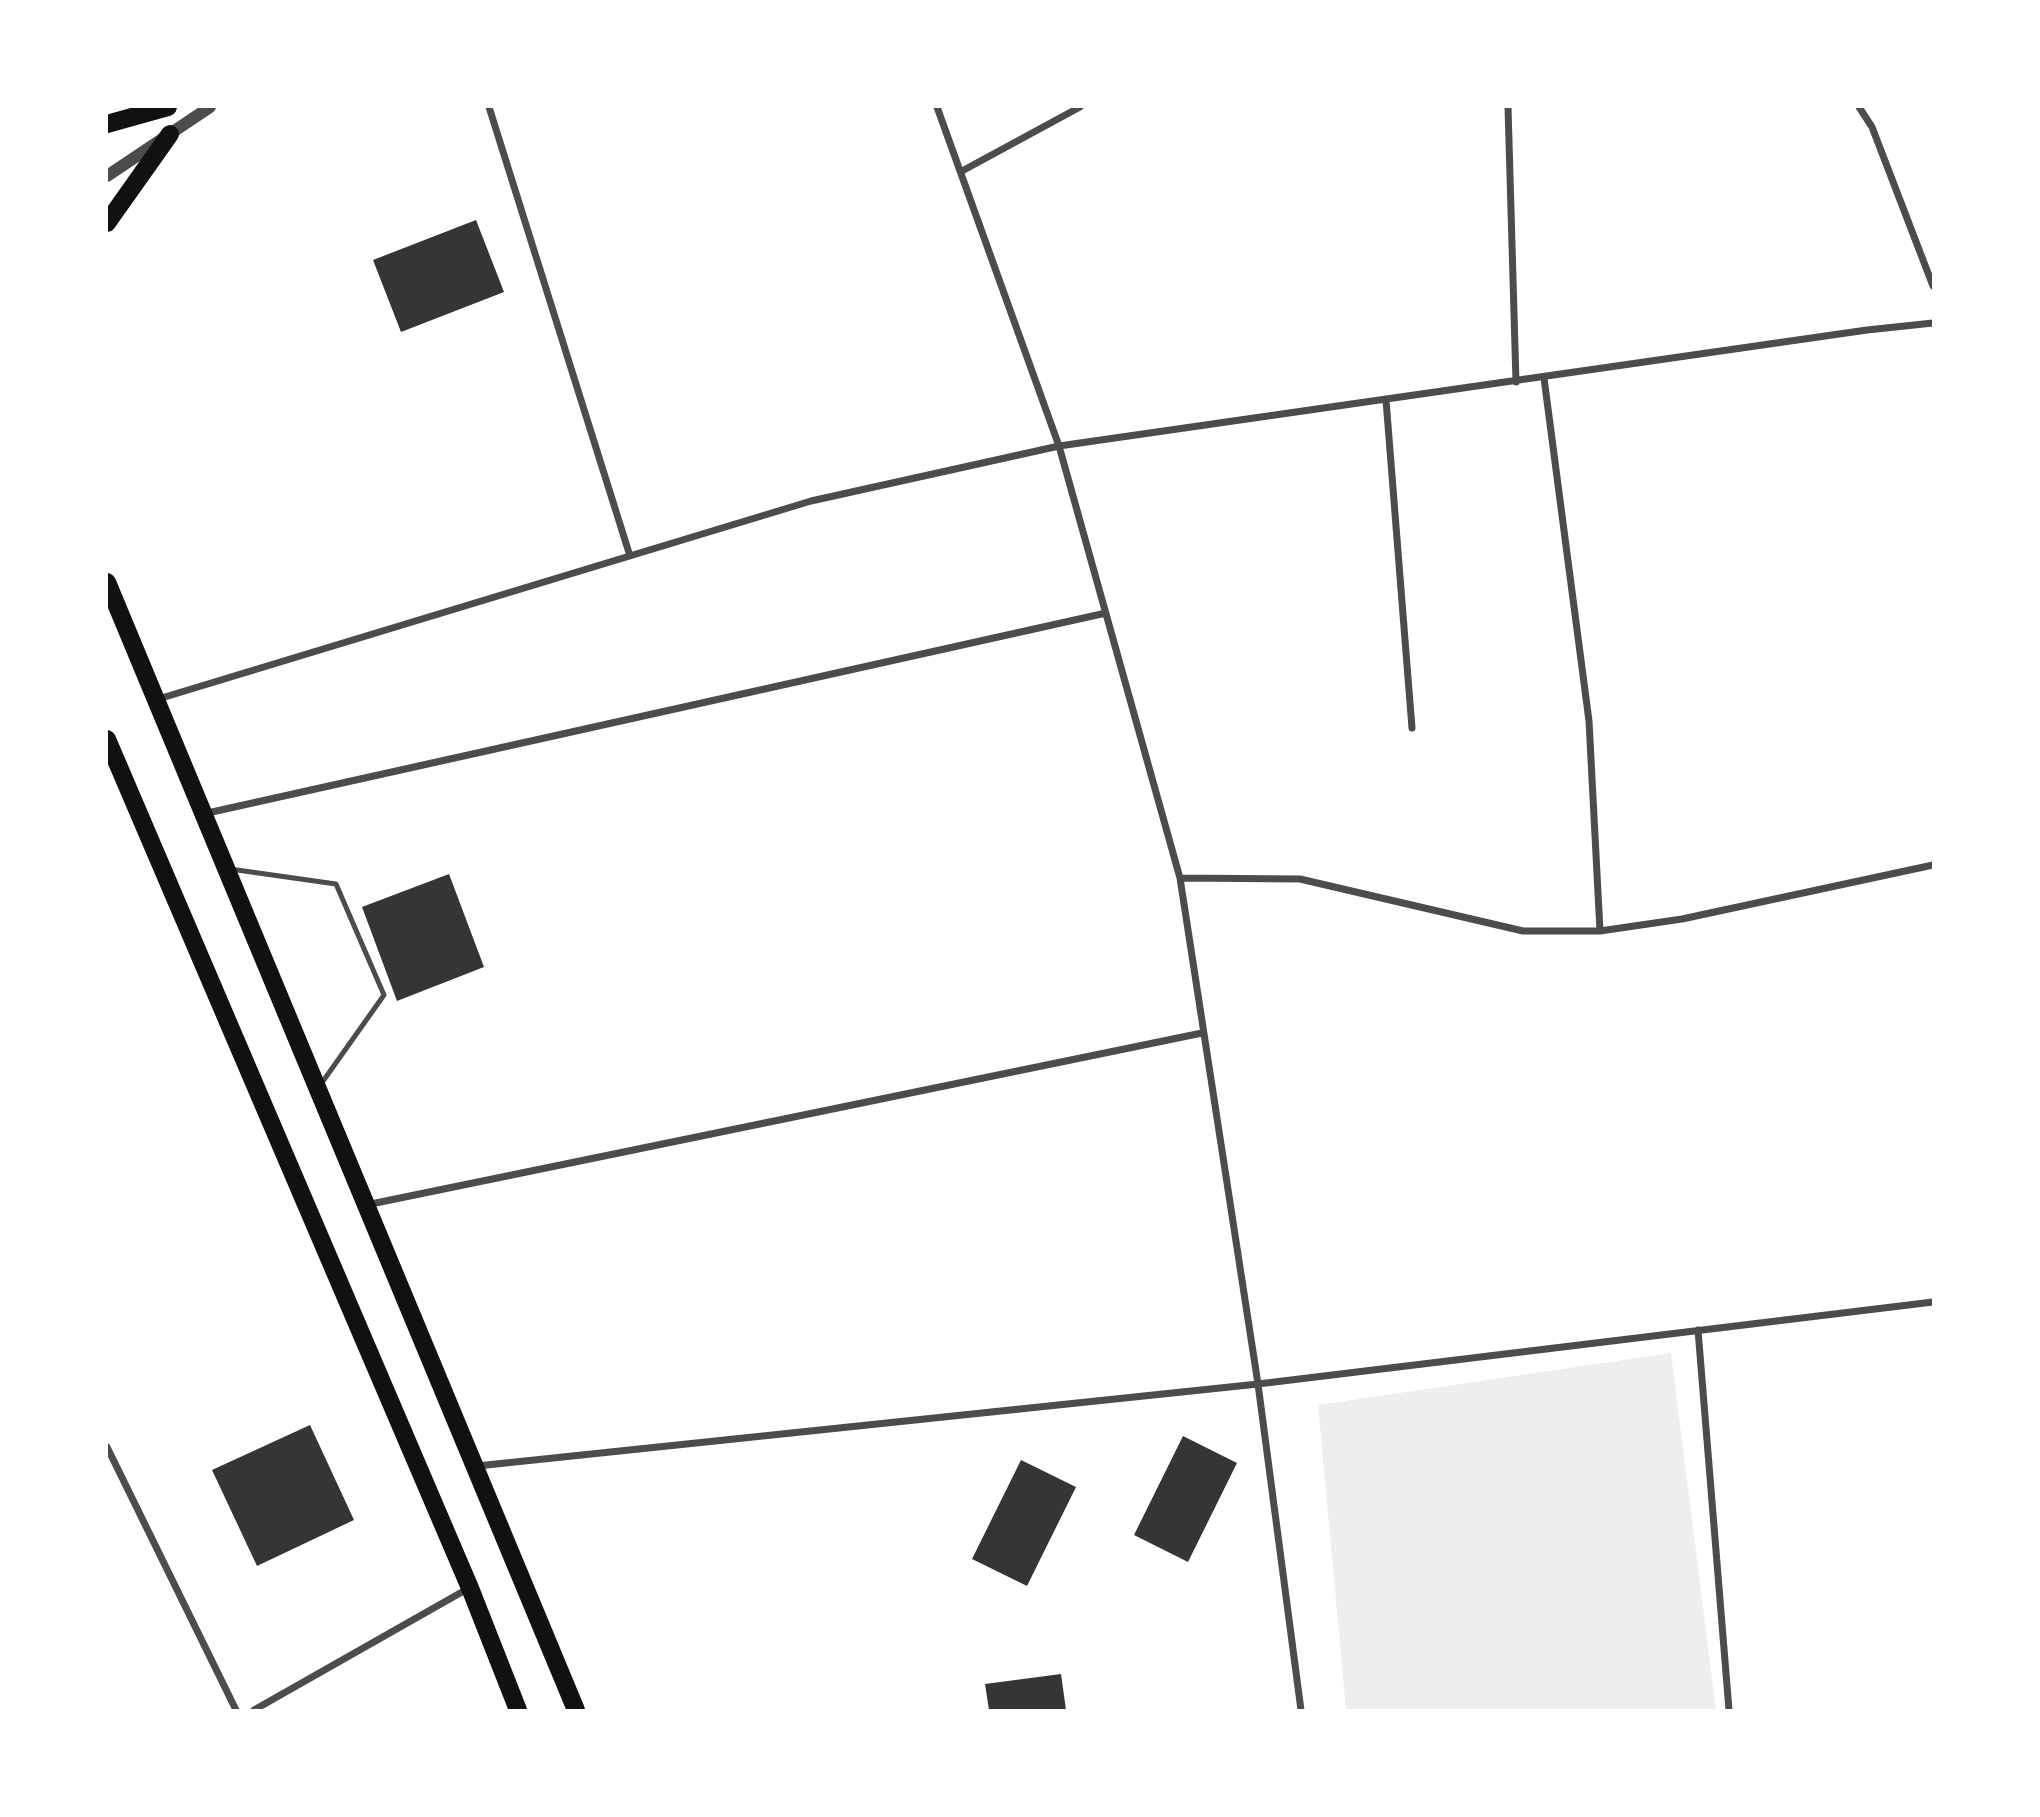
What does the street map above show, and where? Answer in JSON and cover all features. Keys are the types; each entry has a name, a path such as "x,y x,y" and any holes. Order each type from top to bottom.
{"main road":[{"path":"107,124 168,107"},
{"path":"107,223 170,134"},
{"path":"107,582 576,1710"},
{"path":"107,739 470,1588 518,1710"}],"street":[{"path":"107,176 210,107"},
{"path":"489,107 630,556"},
{"path":"937,107 1059,446 1180,878 1258,1384 1301,1710"},
{"path":"962,171 1080,107"},
{"path":"1508,107 1516,382"},
{"path":"1859,107 1872,127 1933,286"},
{"path":"155,701 811,501 1059,446 1867,330 1933,323"},
{"path":"1545,378 1589,721 1600,931"},
{"path":"1386,400 1412,729"},
{"path":"202,814 1106,614"},
{"path":"1180,878 1300,879 1523,931 1600,931 1682,919 1933,864"},
{"path":"366,1205 1202,1033"},
{"path":"475,1466 1258,1384 1933,1302"},
{"path":"1698,1330 1729,1710"},
{"path":"107,1447 236,1710"},
{"path":"254,1710 470,1588"}],"lane":[{"path":"225,868 336,884 384,995 317,1089"}],"shaded area":[{"path":"1671,1353 1716,1710 1346,1710 1318,1405"}],"building":[{"path":"476,220 504,292 401,332 373,260"},
{"path":"449,874 484,967 397,1001 362,907"},
{"path":"310,1425 354,1520 257,1566 212,1470"},
{"path":"1183,1436 1237,1463 1188,1562 1134,1535"},
{"path":"1021,1460 1076,1487 1027,1586 972,1559"},
{"path":"1061,1674 1066,1710 989,1710 985,1684"}]}
